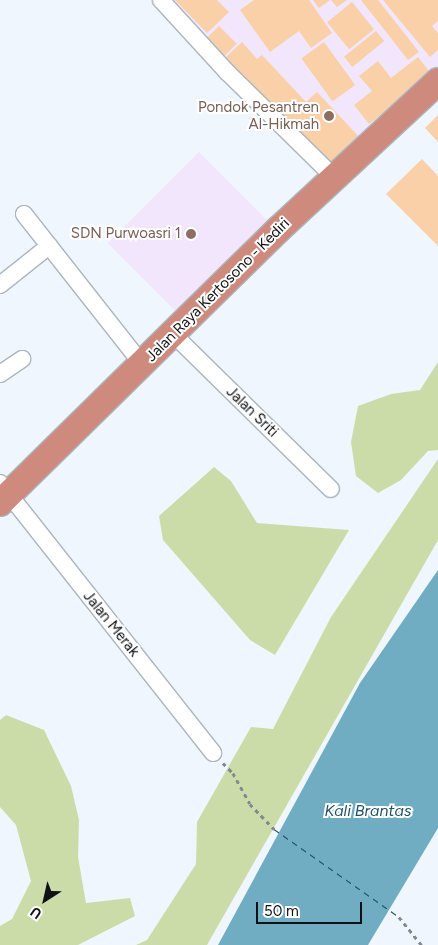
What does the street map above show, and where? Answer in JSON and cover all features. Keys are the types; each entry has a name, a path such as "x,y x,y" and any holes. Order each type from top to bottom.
{"highway":[{"name":"Jalan Raya Kertosono - Kediri","path":"3,494 143,364 334,177 438,81"}],"street":[{"path":"161,0 227,72 334,177"},
{"path":"24,214 143,364"},
{"path":"0,285 50,246"},
{"name":"Jalan Sriti","path":"173,334 331,489"},
{"path":"0,374 22,358"},
{"name":"Jalan Merak","path":"3,494 214,753"}],"path":[{"path":"214,753 233,773 250,804 274,829"},
{"path":"399,916 422,945"}],"shaded area":[{"name":"Pondok Pesantren Al-Hikmah","path":"152,0 438,0 438,65 330,168"},
{"name":"SDN Purwoasri 1","path":"199,152 273,226 181,317 108,243"}],"green space":[{"path":"438,362 438,450 428,451 401,480 378,493 356,476 351,442 358,406 391,394 420,390"},
{"path":"438,459 438,540 207,945 136,945 147,940 196,864 197,822 251,727 273,729 331,617"},
{"path":"214,467 231,481 257,523 349,530 275,655 250,640 163,540 159,516"},
{"path":"6,715 44,730 71,786 79,820 78,857 86,903 130,898 135,916 78,945 0,945 0,926 12,919 31,881 16,825 0,807 0,720"}],"water":[{"name":"Kali Brantas","path":"438,570 438,828 368,945 218,945 360,683"}],"building":[{"path":"175,0 217,0 229,12 207,33"},
{"path":"254,0 309,0 332,33 311,48 299,31 270,52 240,10"},
{"path":"313,0 330,0 319,8"},
{"path":"331,0 347,0 337,7"},
{"path":"361,0 378,0 419,52 408,60"},
{"path":"383,0 438,0 438,21 432,26 438,33 438,50 430,57"},
{"path":"352,2 374,29 349,49 327,22"},
{"path":"219,26 237,44 221,59 203,42"},
{"path":"376,31 384,41 352,67 344,57"},
{"path":"242,42 257,59 262,55 306,102 317,92 362,140 330,170 225,58"},
{"path":"324,42 355,85 333,101 301,58"},
{"path":"418,57 432,75 369,124 354,105 372,91 359,76 378,61 391,78"},
{"path":"438,115 438,142 425,128"},
{"path":"422,159 438,176 438,246 386,194"}],"ferry route":[{"path":"274,829 399,917"}],"place":[{"name":"Pondok Pesantren Al-Hikmah","path":"329,116"},
{"name":"SDN Purwoasri 1","path":"191,234"}]}
